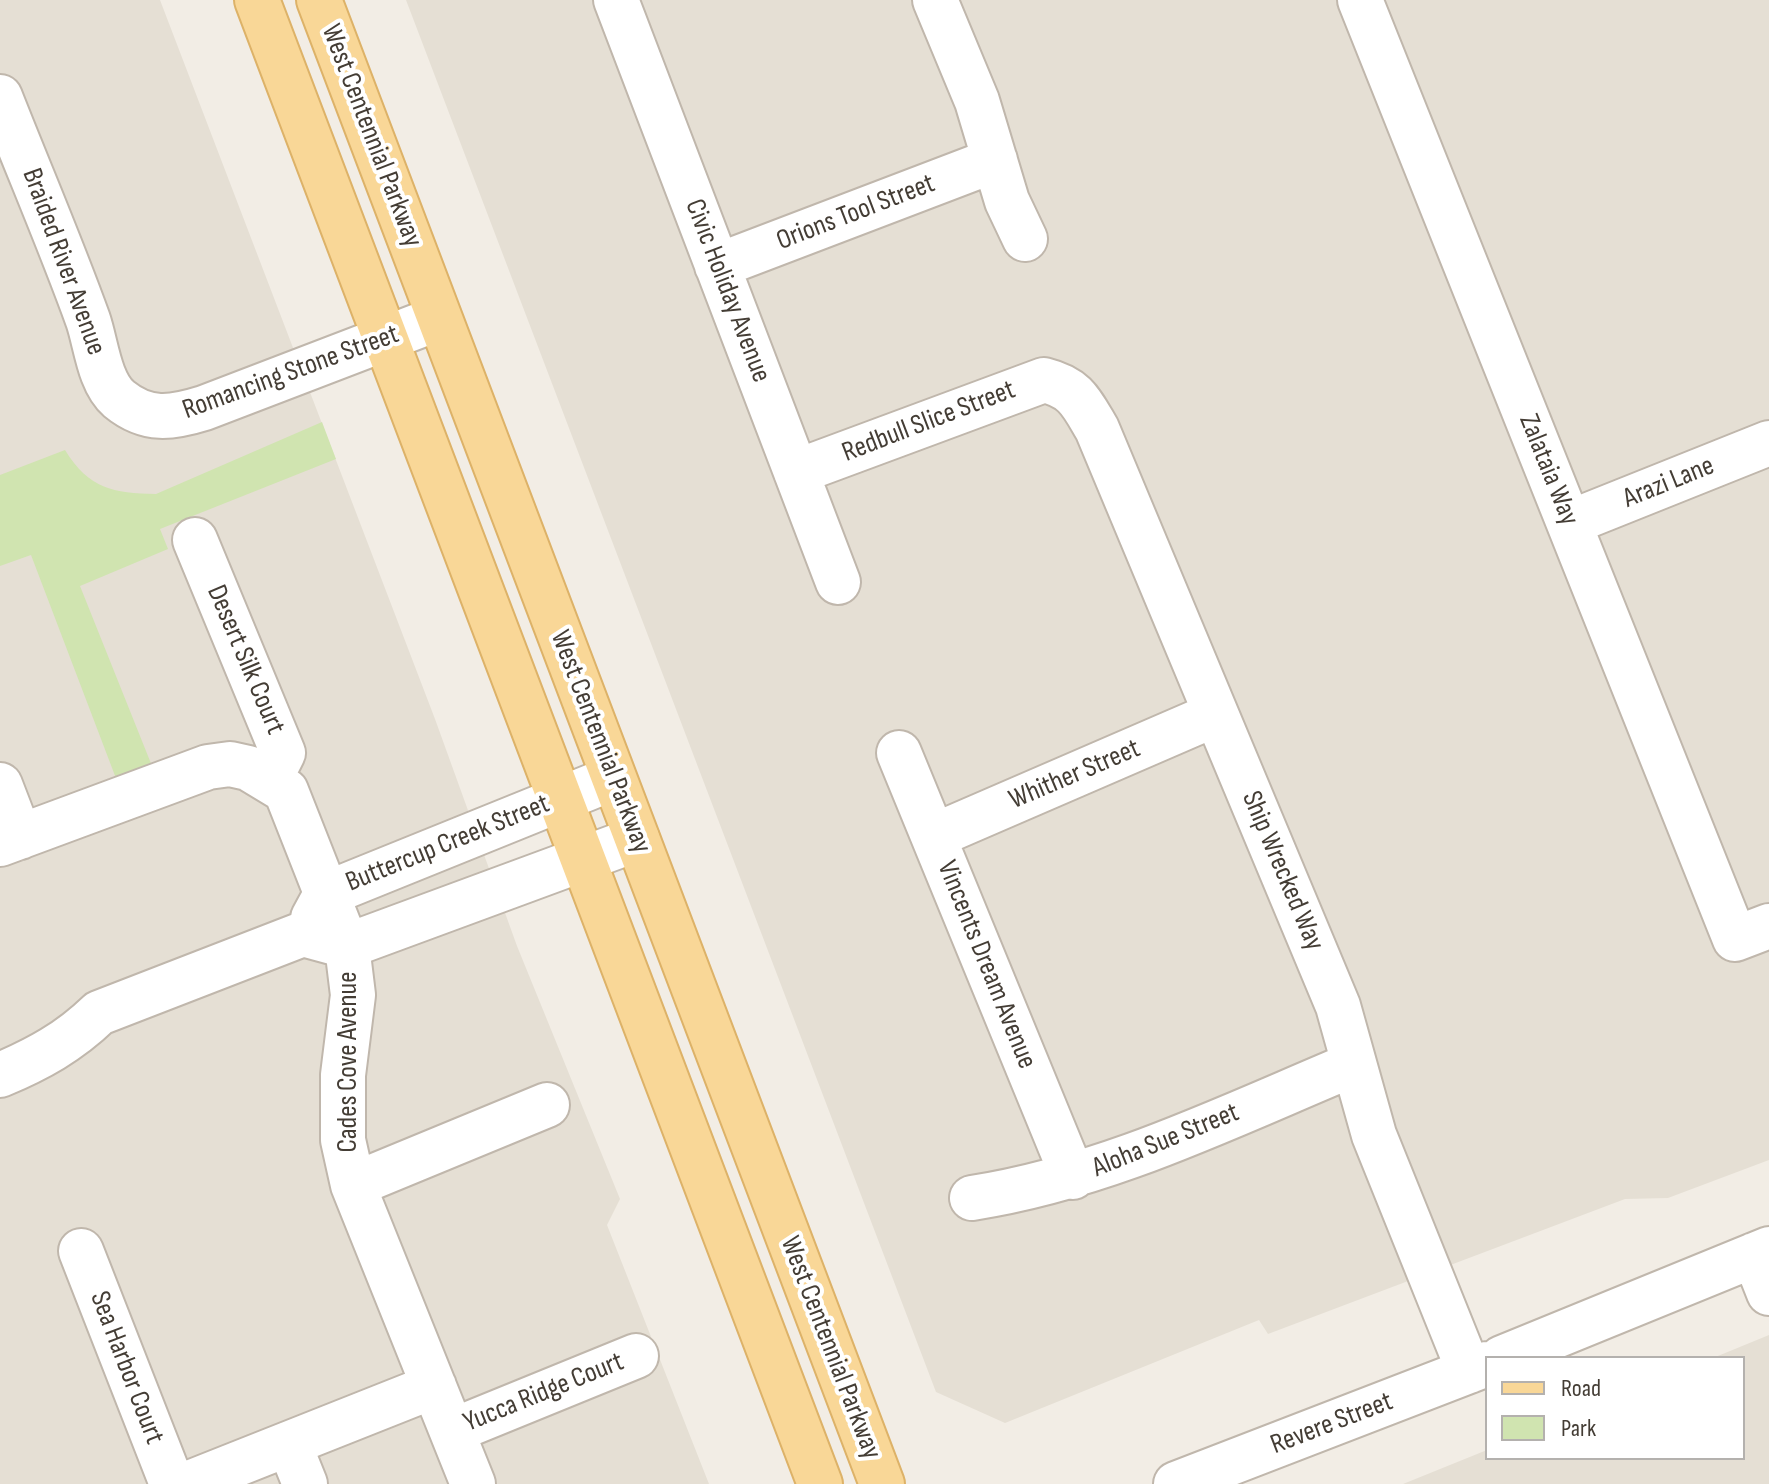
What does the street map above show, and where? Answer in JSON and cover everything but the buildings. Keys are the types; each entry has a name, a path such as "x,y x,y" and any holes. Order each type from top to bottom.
{"main road":[{"name":"West Centennial Parkway","path":"257,0 820,1484"},
{"name":"West Centennial Parkway","path":"319,0 882,1484"}],"street":[{"name":"Civic Holiday Avenue","path":"616,0 838,582"},
{"path":"935,0 977,101 1007,201 1025,239"},
{"name":"Zalataia Way","path":"1360,0 1569,523 1752,933"},
{"name":"Braided River Avenue","path":"0,97 88,321 102,368 116,396 142,415"},
{"name":"Orions Tool Street","path":"717,266 995,160"},
{"name":"Romancing Stone Street","path":"142,415 174,417 439,318"},
{"name":"Redbull Slice Street","path":"796,472 1018,388 1044,380 1064,385"},
{"name":"Ship Wrecked Way","path":"1064,385 1080,400 1097,429 1338,1006 1374,1135 1485,1362"},
{"name":"Arazi Lane","path":"1569,523 1769,443"},
{"name":"Desert Silk Court","path":"195,540 283,753 270,779"},
{"name":"Whither Street","path":"934,836 1216,714"},
{"name":"Vincents Dream Avenue","path":"899,753 1073,1177"},
{"path":"0,785 10,840 208,767 230,764 270,779"},
{"name":"Buttercup Creek Street","path":"303,934 326,894 613,778"},
{"name":"Cades Cove Avenue","path":"270,779 286,791 347,946 353,995 343,1075 343,1140 353,1185 473,1484"},
{"name":"Buttercup Creek Street","path":"347,946 637,839"},
{"path":"0,1075 41,1058 75,1036 99,1013 303,934 347,946"},
{"name":"Aloha Sue Street","path":"972,1198 1036,1188 1103,1168 1354,1064"},
{"path":"353,1185 547,1105"},
{"name":"Sea Harbor Court","path":"81,1251 172,1484"},
{"name":"Revere Street","path":"1509,1356 1764,1266"},
{"name":"Yucca Ridge Court","path":"452,1431 636,1356"},
{"name":"Revere Street","path":"1176,1484 1485,1364"},
{"path":"187,1484 434,1386"},
{"path":"289,1444 305,1484"}],"shaded area":[{"path":"0,0 160,0 435,719 517,946 620,1199 607,1225 709,1484 0,1484"},
{"path":"406,0 1769,0 1769,1160 1668,1198 1625,1199 1268,1334 1259,1320 1005,1423 936,1392"},
{"path":"1769,1335 1769,1484 1403,1484 1485,1451 1485,1460 1745,1460 1745,1356 1718,1356"}],"green space":[{"path":"322,422 336,459 160,529 168,549 80,586 152,766 117,781 31,555 0,566 0,475 65,450 83,473 103,486 156,494"}]}
